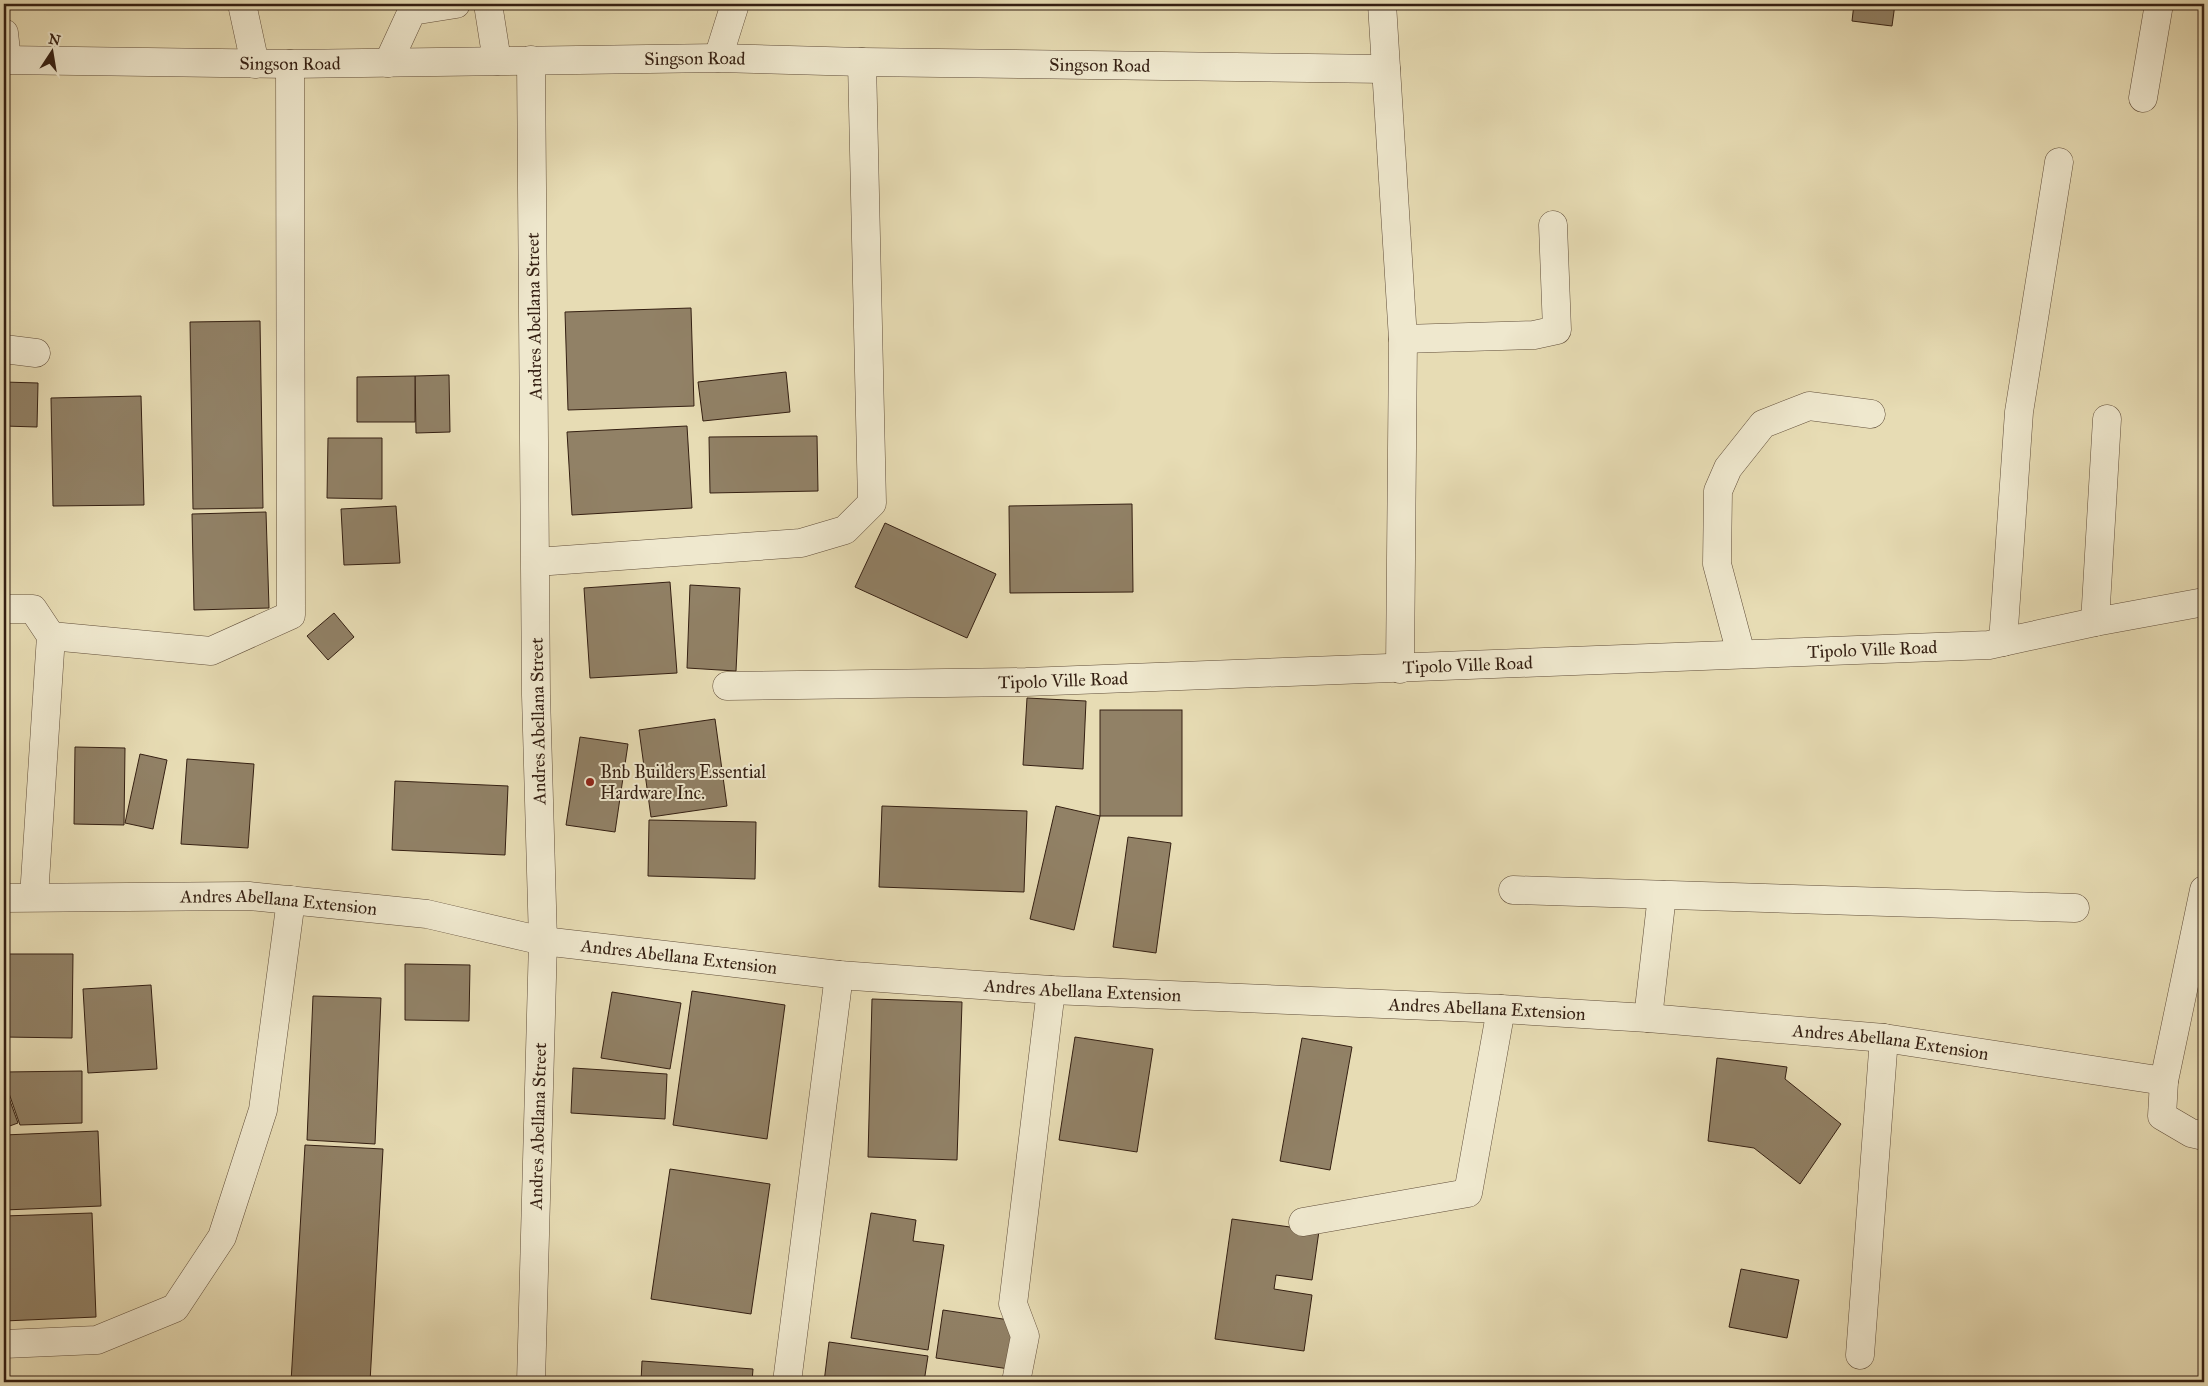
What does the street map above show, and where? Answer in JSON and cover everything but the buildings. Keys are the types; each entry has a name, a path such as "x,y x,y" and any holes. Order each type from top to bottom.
{"street":[{"path":"242,4 255,64"},
{"path":"388,63 412,11 456,4"},
{"path":"488,4 497,61"},
{"path":"718,58 735,4"},
{"path":"1382,4 1403,339 1400,669"},
{"path":"2142,98 2159,4"},
{"path":"4,33 5,60"},
{"name":"Singson Road","path":"5,60 290,64 718,58 862,62 1386,69"},
{"name":"Andres Abellana Street","path":"531,60 536,695 543,941 531,1382"},
{"path":"536,562 802,542 845,530 872,503 862,62"},
{"path":"51,636 211,652 290,615 290,64"},
{"path":"2003,642 2019,412 2059,162"},
{"path":"1403,339 1534,335 1557,330 1553,226"},
{"path":"4,348 36,353"},
{"path":"1741,654 1717,564 1718,492 1728,468 1762,424 1809,406 1872,414"},
{"path":"2095,622 2107,419"},
{"name":"Tipolo Ville Road","path":"727,686 1026,682 1989,645 2095,622 2204,602"},
{"path":"4,609 33,610 51,636 34,897"},
{"path":"1513,890 2075,908"},
{"path":"2204,890 2164,1081 2162,1116 2191,1134 2204,1136"},
{"path":"1648,1018 1662,895"},
{"name":"Andres Abellana Extension","path":"4,898 250,896 427,914 543,941 839,975 1051,990 1501,1009 1648,1018 1884,1038 2164,1081"},
{"path":"4,1344 97,1340 175,1308 222,1237 263,1110 291,900"},
{"path":"787,1382 839,975"},
{"path":"1016,1382 1025,1336 1013,1304 1051,990"},
{"path":"1302,1222 1468,1193 1501,1009"},
{"path":"1860,1355 1884,1038"}],"place":[{"name":"Bnb Builders Essential Hardware Inc.","path":"590,782"}]}
